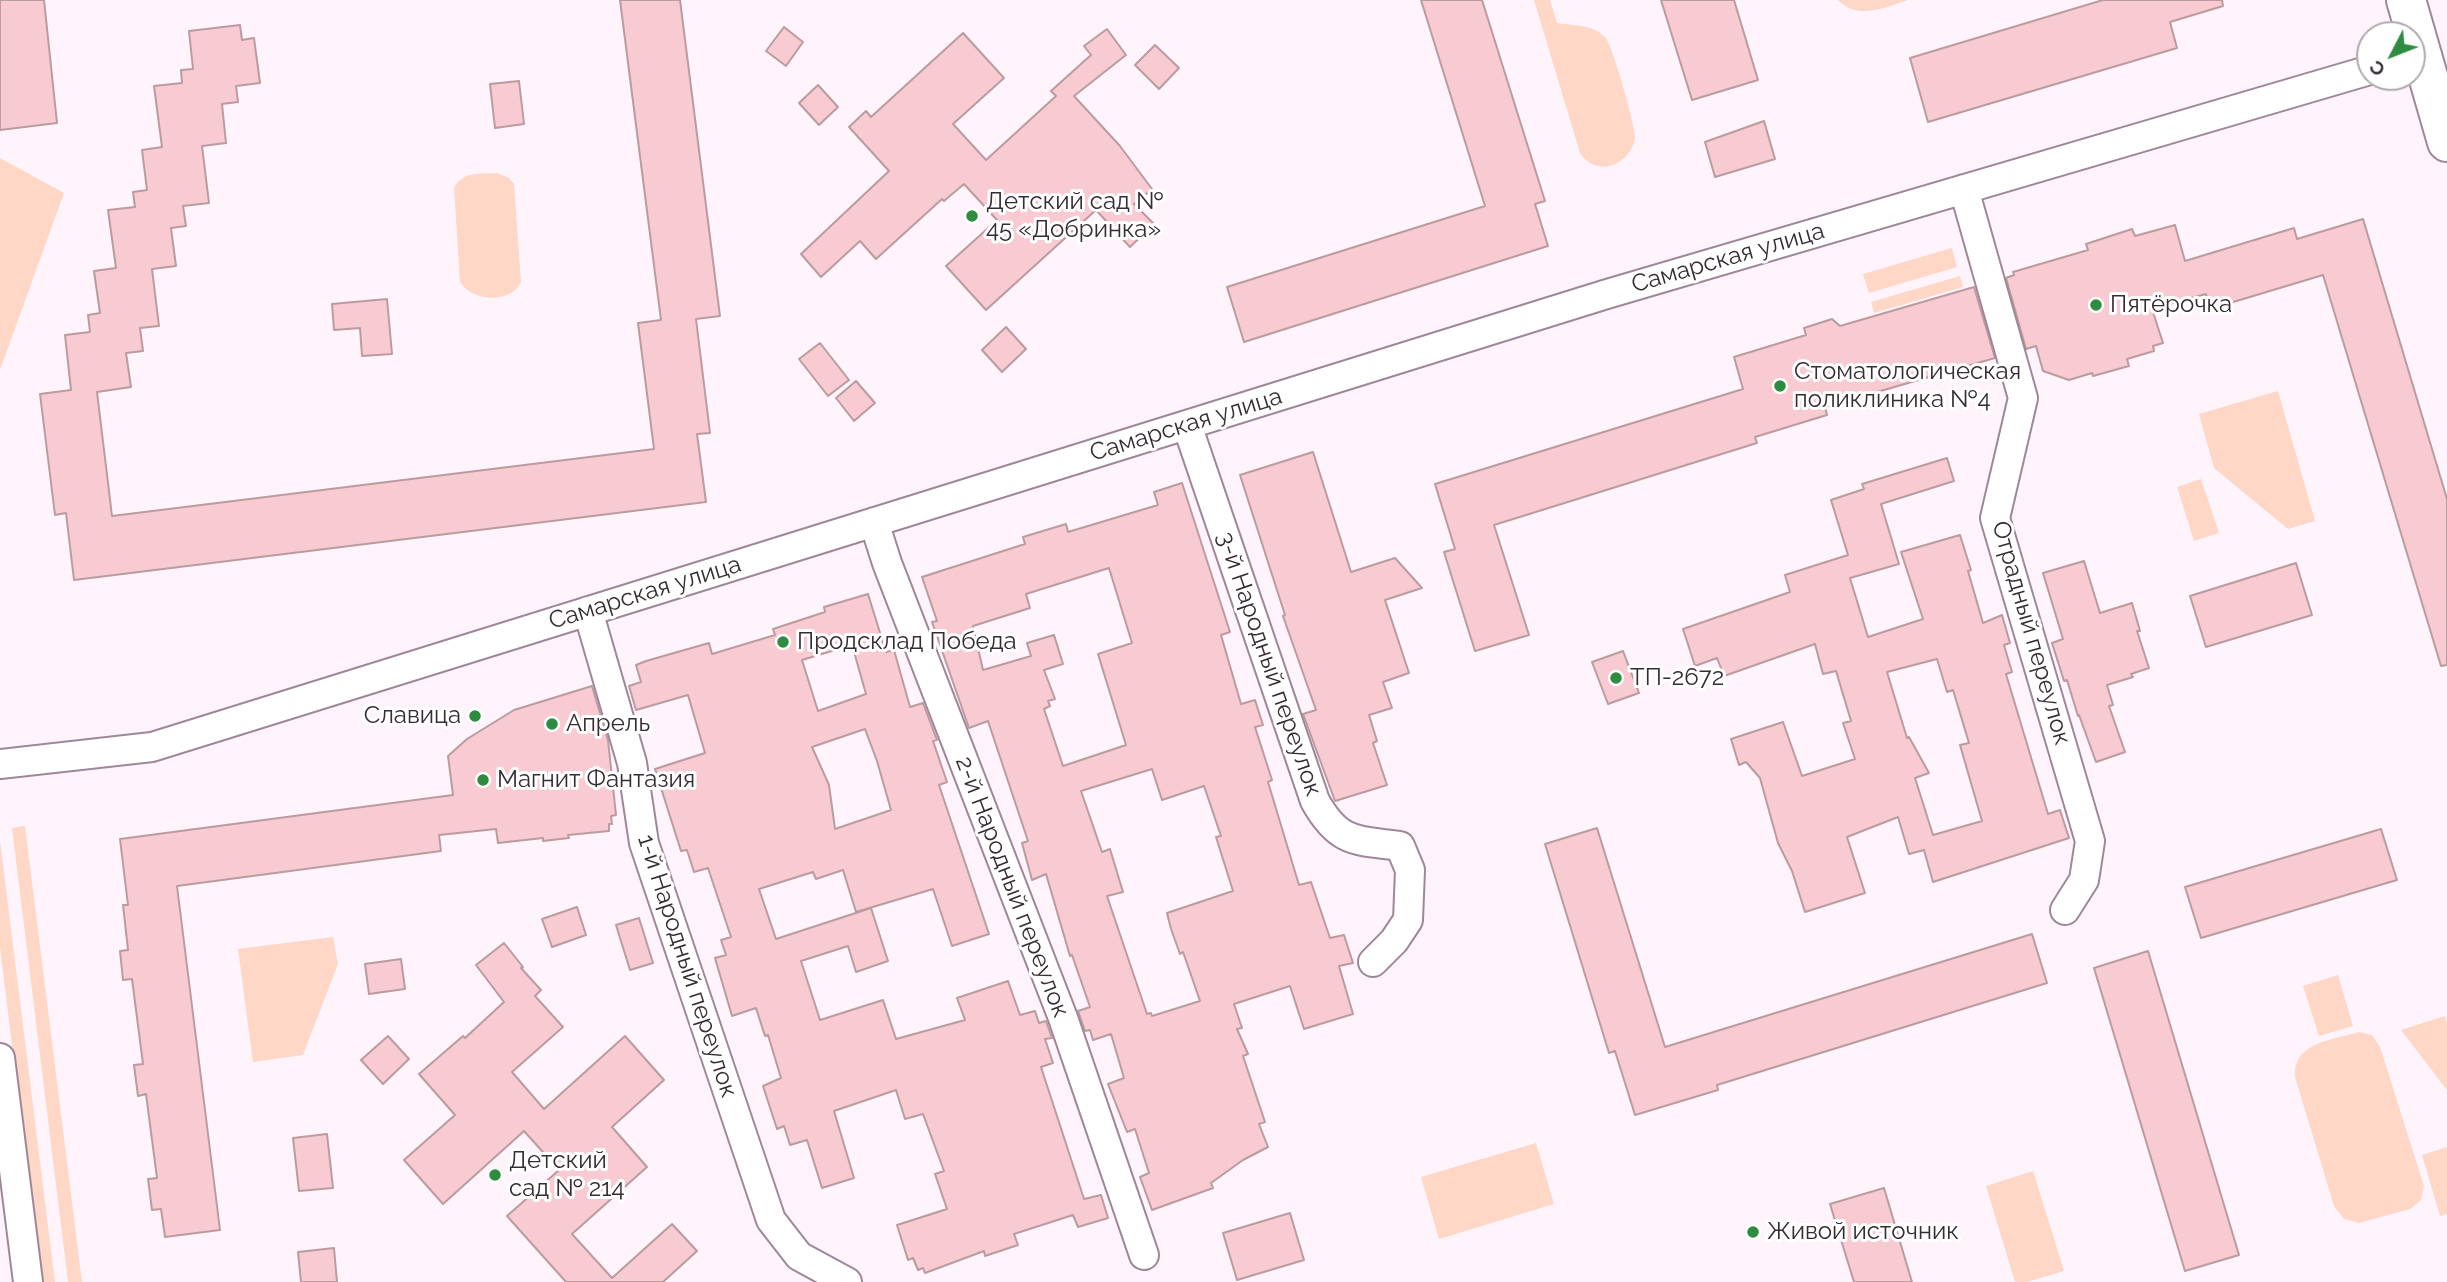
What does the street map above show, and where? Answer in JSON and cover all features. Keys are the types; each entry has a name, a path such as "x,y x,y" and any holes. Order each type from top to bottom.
{"street":[{"path":"2406,0 2427,53 2447,142"},
{"name":"Самарская улица","path":"0,764 152,747 1594,298 2356,74"},
{"name":"Отрадный переулок","path":"1964,189 2023,398 1995,518 2090,841 2084,880 2065,910"},
{"name":"3-й Народный переулок","path":"1186,425 1315,801 1325,819 1337,832 1355,840 1400,846 1410,870 1408,919 1394,941 1373,962"},
{"name":"2-й Народный переулок","path":"874,522 887,563 1063,1018 1144,1255"},
{"name":"1-й Народный переулок","path":"588,611 632,762 644,843 771,1220 799,1256 847,1282"},
{"path":"0,1058 28,1282"}],"shaded area":[{"path":"1534,0 1550,0 1557,23 1590,28 1599,32 1610,46 1635,138 1627,155 1620,161 1604,167 1587,161 1580,153"},
{"path":"1838,0 1908,0 1881,9 1863,11 1854,10"},
{"path":"0,158 64,193 0,370"},
{"path":"497,173 509,178 514,184 521,282 509,294 491,298 473,294 460,282 454,188 467,176"},
{"path":"1952,248 1957,267 1869,293 1863,274"},
{"path":"1960,276 1963,287 1874,313 1871,302"},
{"path":"2278,391 2315,521 2288,529 2214,468 2199,414"},
{"path":"2201,479 2219,533 2194,541 2177,487"},
{"path":"25,826 82,1282 68,1282 12,828"},
{"path":"0,841 55,1282 41,1282 0,947"},
{"path":"333,937 338,964 303,1055 253,1062 238,949"},
{"path":"2338,975 2353,1026 2319,1036 2303,986"},
{"path":"2445,1016 2447,1024 2447,1090 2401,1030"},
{"path":"2359,1032 2372,1035 2380,1047 2424,1186 2421,1200 2410,1209 2359,1223 2344,1219 2334,1206 2295,1077 2300,1056 2308,1049 2316,1044"},
{"path":"1536,1143 1554,1204 1439,1239 1421,1177"},
{"path":"2447,1147 2447,1214 2440,1216 2422,1155"},
{"path":"2033,1171 2064,1271 2027,1282 2015,1282 1986,1186"}],"building":[{"path":"0,0 44,0 57,123 0,130"},
{"path":"620,0 680,0 720,316 696,319 710,433 697,434 706,502 74,580 66,513 55,515 40,394 71,390 65,335 90,332 88,315 100,313 94,271 116,268 108,210 135,207 133,192 147,190 142,150 162,147 154,86 182,83 181,70 193,69 189,31 240,25 242,40 254,38 260,83 236,86 238,102 222,104 226,143 202,146 209,203 183,206 186,226 171,228 176,266 152,269 159,326 140,328 143,351 126,353 131,387 97,392 112,516 654,449 638,323 661,320"},
{"path":"1421,0 1482,0 1545,201 1535,204 1548,246 1244,342 1227,287 1485,206"},
{"path":"1661,0 1734,0 1758,80 1692,100"},
{"path":"2103,0 2222,0 2223,6 2170,22 2177,48 1928,122 1910,58"},
{"path":"784,27 803,42 786,66 766,51"},
{"path":"1107,29 1126,55 1074,96 1120,146 1152,189 1134,204 1154,224 1130,247 1096,210 986,310 946,266 997,220 964,184 944,201 942,199 876,259 860,241 821,277 801,254 889,171 849,127 866,111 871,117 963,33 1004,78 953,124 986,160 1056,96 1051,91 1091,55 1084,46"},
{"path":"1155,45 1179,68 1159,89 1135,65"},
{"path":"519,81 524,124 495,128 490,84"},
{"path":"818,85 838,107 819,125 799,103"},
{"path":"1764,121 1775,159 1715,177 1705,142"},
{"path":"2363,219 2447,499 2447,665 2441,666 2323,275 2210,309 2206,294 2152,309 2163,343 2153,346 2154,351 2127,359 2129,366 2069,380 2043,371 2036,346 2026,349 2006,278 2014,275 2013,272 2088,250 2086,244 2132,229 2135,236 2175,225 2185,261 2294,228 2297,239"},
{"path":"1974,287 1995,358 1825,407 1827,415 1755,437 1757,443 1494,525 1529,635 1475,651 1444,552 1455,549 1435,484 1743,389 1734,357 1806,335 1804,328 1832,319 1840,326"},
{"path":"387,299 392,354 362,356 360,328 334,330 332,304"},
{"path":"1006,327 1026,349 1002,372 982,350"},
{"path":"820,343 849,380 828,396 799,359"},
{"path":"856,381 875,403 854,421 836,398"},
{"path":"1313,452 1351,572 1395,558 1422,588 1385,600 1409,673 1383,682 1392,708 1369,715 1377,741 1373,743 1387,785 1335,801 1303,714 1316,710 1283,616 1285,615 1240,475"},
{"path":"1947,458 1954,481 1881,504 1899,564 1850,578 1868,637 1923,619 1901,552 1960,535 1983,623 2002,615 2010,643 2004,645 2012,672 2006,674 2048,814 2060,810 2069,838 1933,882 1924,850 1909,854 1898,817 1847,837 1865,893 1805,912 1792,871 1778,843 1760,778 1746,762 1739,765 1731,739 1783,722 1802,776 1855,759 1843,723 1851,721 1836,671 1823,674 1815,644 1724,676 1717,658 1695,666 1683,629 1790,592 1785,575 1848,555 1831,500 1864,489 1862,484","holes":["1937,659 1947,692 1953,690 1969,743 1960,745 1982,821 1933,835 1915,778 1929,773 1909,737 1907,738 1887,672"]},
{"path":"1182,483 1230,632 1221,635 1241,704 1255,700 1263,725 1255,727 1272,780 1268,782 1299,885 1311,882 1330,938 1344,935 1353,963 1339,966 1353,1014 1304,1029 1290,986 1234,1004 1242,1028 1237,1029 1248,1054 1243,1056 1265,1122 1259,1124 1268,1147 1243,1160 1211,1183 1213,1188 1152,1210 1140,1177 1149,1173 1135,1129 1127,1132 1108,1084 1124,1078 1111,1034 1093,1040 1090,1030 1085,1031 1078,1011 1090,1007 1072,955 1070,956 1046,874 1032,880 1022,843 1028,841 988,721 969,728 932,622 937,621 922,577 1025,544 1023,537 1066,524 1068,532 1158,505 1154,492","holes":["1109,568 1132,643 1098,654 1126,745 1063,766 1044,709 1050,706 1048,701 1055,699 1044,670 1063,664 1054,635 1027,643 1031,656 983,670 973,626 1030,608 1026,594","1152,769 1162,800 1204,786 1221,836 1216,837 1233,891 1167,913 1180,954 1183,952 1200,1001 1152,1016 1151,1013 1147,1014 1107,896 1123,892 1110,849 1102,852 1081,791"]},
{"path":"2084,561 2100,613 2132,603 2140,631 2137,631 2149,668 2131,674 2133,677 2107,685 2113,705 2109,706 2125,752 2096,762 2052,643 2063,639 2043,573"},
{"path":"2296,563 2312,615 2206,647 2190,596"},
{"path":"868,594 886,652 894,650 910,707 923,703 937,740 933,741 947,782 939,785 989,934 952,946 933,889 856,912 843,870 816,879 813,872 759,889 776,939 871,908 888,961 856,972 848,946 801,961 820,1020 883,1000 896,1039 965,1020 957,998 1008,981 1020,1015 1035,1011 1039,1023 1046,1021 1052,1038 1045,1039 1053,1063 1041,1067 1084,1199 1101,1195 1108,1218 1078,1227 1073,1215 1014,1234 1018,1245 985,1256 984,1251 925,1273 923,1268 918,1270 913,1258 908,1260 897,1225 947,1209 935,1174 944,1171 923,1114 905,1119 896,1090 834,1111 854,1178 822,1188 807,1140 790,1145 784,1126 777,1129 763,1086 781,1078 768,1035 765,1036 756,1008 732,1016 715,958 726,955 721,940 731,937 708,868 694,872 687,850 681,851 655,769 705,753 688,695 636,710 629,686 641,682 636,665 709,643 712,654 775,635 773,629 825,612 824,607","holes":["852,645 866,694 818,711 802,660","865,729 891,810 835,829 829,785 812,747"]},
{"name":"ТП-2672","path":"1623,651 1639,693 1608,704 1592,662"},
{"path":"592,686 608,740 616,815 611,816 609,831 568,835 569,838 543,841 543,838 498,843 496,829 439,835 441,851 177,886 220,1230 165,1237 161,1209 152,1210 148,1179 157,1178 146,1094 138,1096 134,1065 143,1064 132,979 123,980 120,951 128,950 123,905 128,905 120,839 453,795 448,756 467,739 514,710"},
{"path":"1597,828 1665,1047 2032,934 2047,983 1717,1085 1718,1090 1635,1115 1615,1051 1609,1053 1545,844"},
{"path":"2381,829 2397,880 2201,938 2185,887"},
{"path":"577,907 586,935 552,947 542,919"},
{"path":"639,918 653,963 630,970 616,925"},
{"path":"504,943 523,967 521,968 541,990 535,996 563,1027 512,1072 544,1109 625,1036 664,1080 612,1127 647,1167 572,1234 612,1278 672,1224 697,1251 663,1282 566,1282 507,1216 559,1170 524,1131 443,1204 404,1160 455,1115 419,1074 463,1036 465,1038 504,1002 476,965"},
{"path":"2148,951 2239,1255 2185,1271 2094,968"},
{"path":"401,959 405,989 369,994 365,964"},
{"path":"388,1036 409,1059 383,1084 361,1060"},
{"path":"327,1134 333,1188 299,1191 293,1138"},
{"path":"1884,1188 1912,1282 1854,1282 1830,1204"},
{"path":"1290,1213 1304,1260 1237,1280 1223,1233"},
{"path":"334,1248 337,1282 301,1282 298,1252"}],"place":[{"name":"Детский сад № 45 «Добринка»","path":"972,216"},
{"name":"Пятёрочка","path":"2096,305"},
{"name":"Стоматологическая поликлиника №4","path":"1780,386"},
{"name":"Продсклад Победа","path":"783,642"},
{"name":"ТП-2672","path":"1616,678"},
{"name":"Славица","path":"475,716"},
{"name":"Апрель","path":"552,724"},
{"name":"Магнит Фантазия","path":"483,780"},
{"name":"Детский сад № 214","path":"495,1175"},
{"name":"Живой источник","path":"1753,1232"}]}
